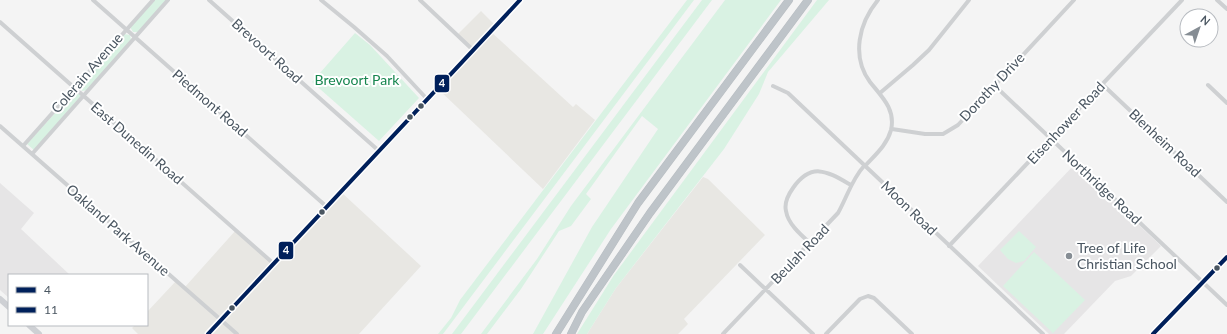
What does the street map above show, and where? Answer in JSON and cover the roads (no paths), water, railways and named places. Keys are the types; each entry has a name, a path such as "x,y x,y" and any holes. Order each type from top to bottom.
{"highway":[{"path":"556,334 638,203 790,0"},
{"path":"571,334 582,312 650,213 808,0"},
{"path":"551,334 569,313"}],"main road":[{"path":"208,334 517,1"},
{"path":"0,299 8,306"},
{"path":"30,326 39,334"}],"street":[{"name":"Piedmont Road","path":"93,0 327,207"},
{"name":"Colerain Avenue","path":"23,146 152,0"},
{"name":"Colerain Avenue","path":"32,154 168,0"},
{"name":"Brevoort Road","path":"209,0 379,150"},
{"path":"321,0 387,56 427,99"},
{"path":"420,0 472,50"},
{"path":"878,0 866,19 859,44 859,54 864,72 890,109 892,129"},
{"path":"880,93 914,66 929,50 969,0"},
{"name":"Dorothy Drive","path":"892,129 925,134 943,134 958,124 1074,0"},
{"name":"Eisenhower Road","path":"949,246 1182,0"},
{"path":"1217,0 1227,9"},
{"name":"East Dunedin Road","path":"0,22 274,264"},
{"name":"Blenheim Road","path":"1102,84 1227,202"},
{"name":"Northridge Road","path":"994,85 1227,305"},
{"path":"1208,85 1227,103"},
{"name":"Moon Road","path":"773,86 788,93 1043,334"},
{"name":"Oakland Park Avenue","path":"0,126 237,334"},
{"name":"Beulah Road","path":"723,334 838,213 851,186 865,166 882,148 892,129"},
{"path":"810,243 789,220 786,211 785,202 798,180 811,171 822,171 851,186"},
{"path":"1153,334 1227,257"},
{"path":"740,265 813,334"},
{"path":"826,334 860,299 868,296 874,298 912,334"}],"place":[{"name":"Tree of Life Christian School","path":"1069,256"}],"park label":[{"name":"Brevoort Park","path":"357,80"}]}
